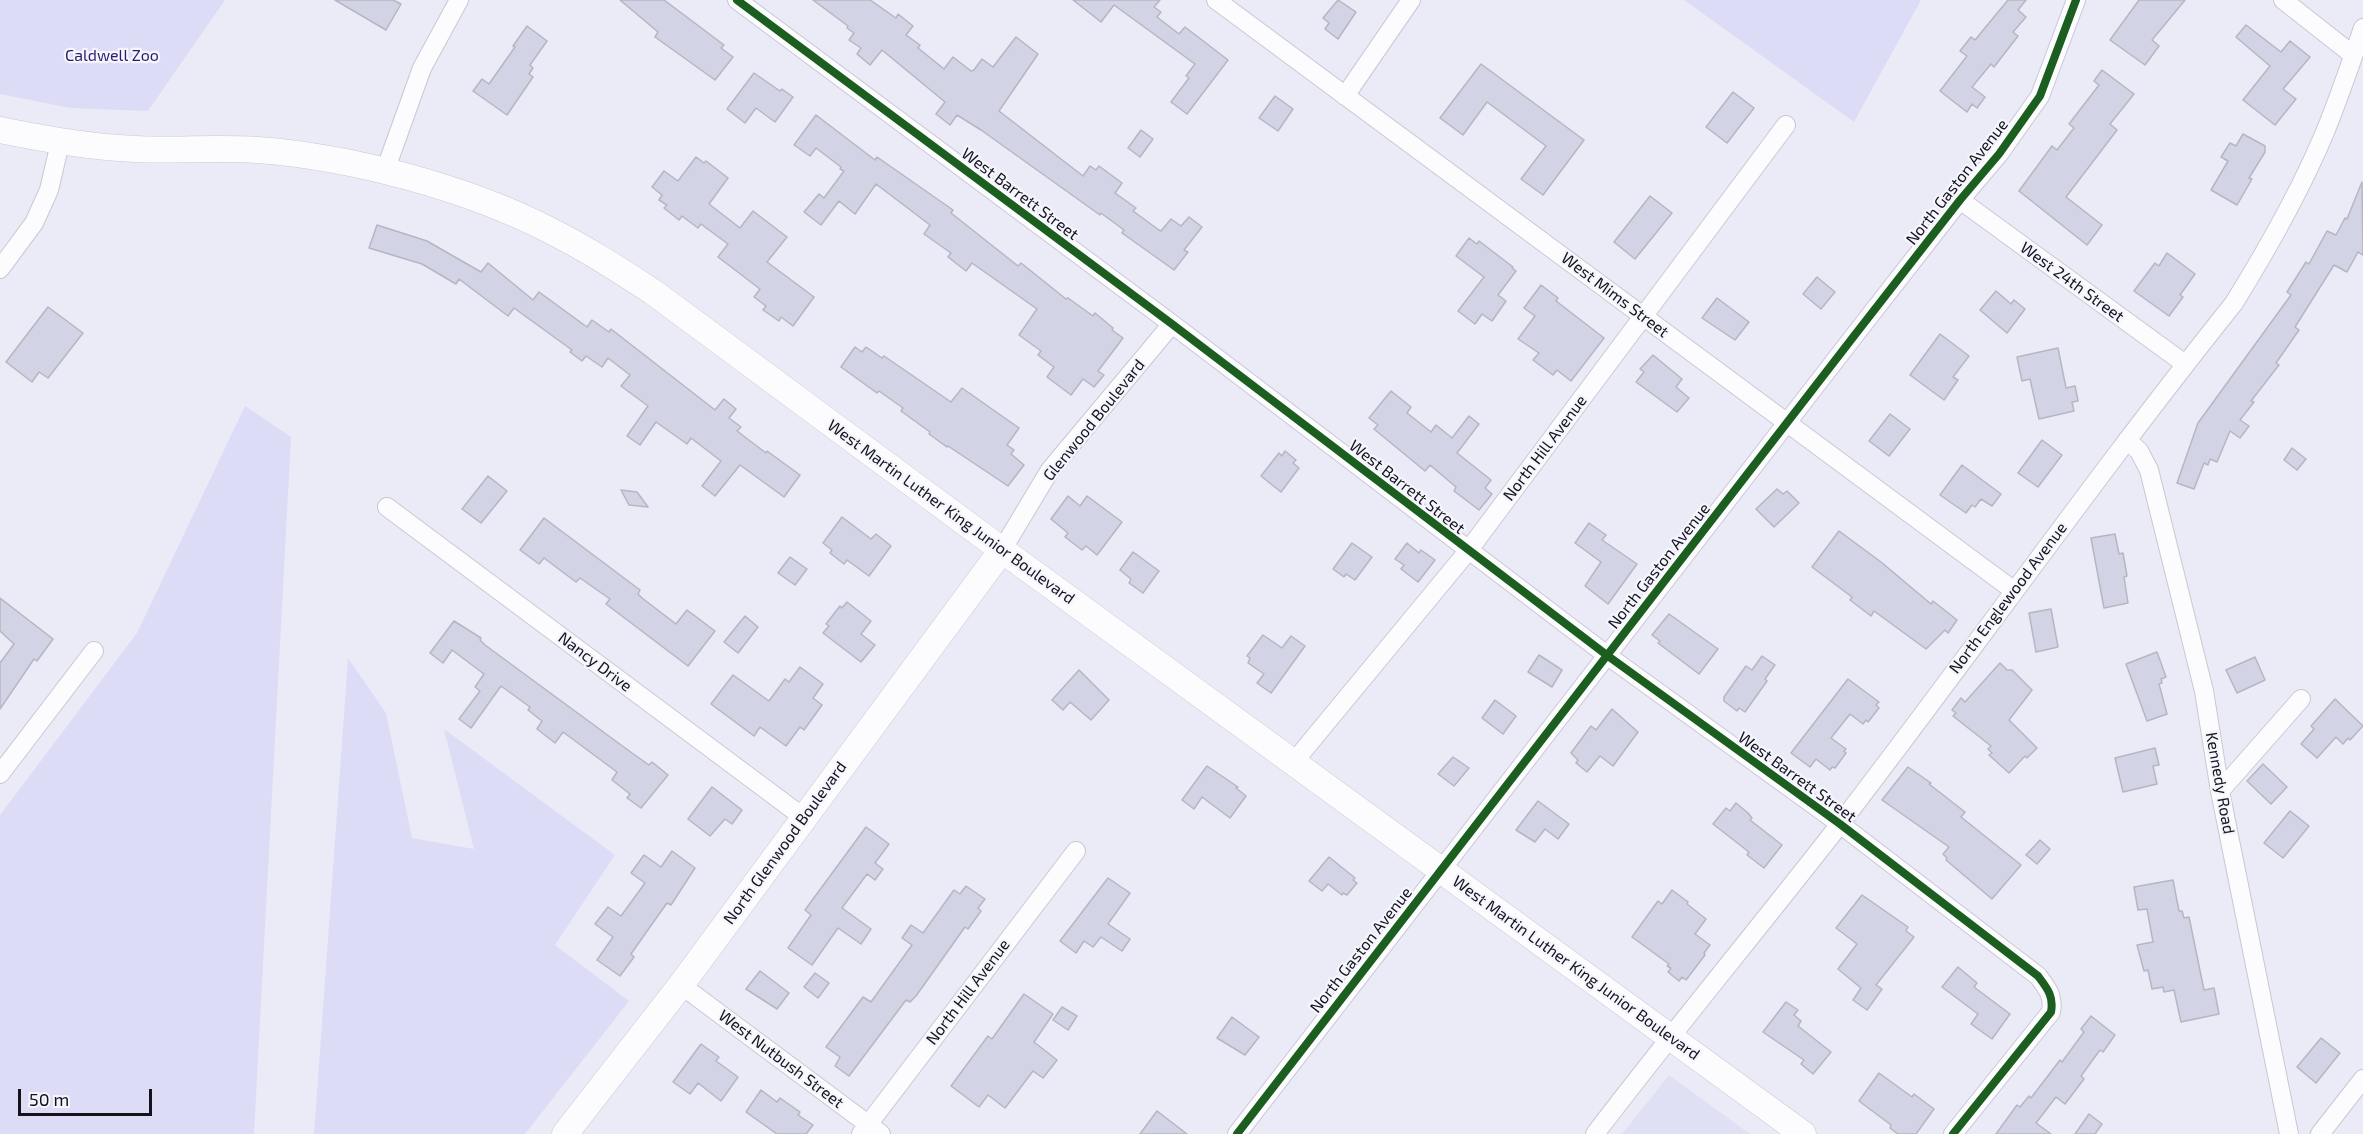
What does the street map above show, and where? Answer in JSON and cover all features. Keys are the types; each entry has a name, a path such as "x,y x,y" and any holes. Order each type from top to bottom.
{"main road":[{"name":"West Martin Luther King Junior Boulevard","path":"0,130 60,142 136,149 260,150 318,156 385,171 460,193 550,230 599,257 662,299 1803,1134"},
{"name":"North Glenwood Boulevard","path":"565,1134 681,985 1002,550"}],"street":[{"path":"385,171 422,68 459,0"},
{"name":"West Barrett Street","path":"737,0 1172,324 1608,656 1840,824 2038,976 2053,1002 2051,1012 1953,1134"},
{"name":"West Mims Street","path":"1216,0 2013,590"},
{"path":"1345,96 1412,0"},
{"name":"North Gaston Avenue","path":"1237,1134 1960,200 1999,154 2040,96 2076,0"},
{"path":"2283,0 2354,55"},
{"name":"North Englewood Avenue","path":"1595,1134 1669,1037 1840,824 2013,590 2234,303 2266,252 2296,195 2325,132 2363,28"},
{"name":"North Hill Avenue","path":"1293,763 1468,551 1786,125"},
{"path":"0,269 34,223 49,189 60,142"},
{"name":"West 24th Street","path":"1960,200 2185,364"},
{"name":"Glenwood Boulevard","path":"1002,550 1050,470 1172,324"},
{"name":"Kennedy Road","path":"2127,440 2139,452 2149,470 2204,691 2220,791 2289,1134"},
{"name":"Nancy Drive","path":"387,507 803,817"},
{"path":"0,774 94,651"},
{"path":"2220,791 2301,699"},
{"name":"North Hill Avenue","path":"870,1131 1076,851"},
{"name":"West Nutbush Street","path":"681,985 870,1131"},
{"path":"2320,1134 2363,1079"}],"shaded area":[{"path":"1669,1075 1750,1134 1622,1134"}],"green space":[{"name":"Caldwell Zoo","path":"0,0 225,0 148,111 70,108 0,94"},
{"path":"1684,0 1921,0 1854,122"},
{"path":"245,406 291,437 254,1134 0,1134 0,815 137,633"},
{"path":"348,658 386,713 412,838 474,849 444,729 615,855 555,945 629,1001 525,1134 314,1134"}],"building":[{"path":"335,0 393,0 401,4 386,30"},
{"path":"620,0 664,0 724,45 721,48 733,57 715,80 655,37 658,32"},
{"path":"813,0 870,0 896,18 898,14 913,26 906,35 920,45 918,48 944,69 953,57 971,71 982,59 993,67 1016,37 1038,54 999,111 1083,176 1090,166 1096,170 1099,166 1122,183 1115,193 1136,208 1133,211 1159,230 1161,231 1171,219 1181,226 1189,217 1202,227 1184,250 1188,252 1174,270 1122,233 1124,230 1101,213 1100,215 981,130 957,115 950,125 936,114 945,102 882,50 870,65 857,54 861,48 849,40 854,33 847,28 848,26"},
{"path":"1073,0 1160,0 1154,7 1161,12 1157,17 1179,34 1185,27 1228,60 1187,114 1171,102 1189,78 1186,76 1195,64 1114,5 1101,22"},
{"path":"1338,0 1356,12 1338,39 1325,29 1329,23 1323,18"},
{"path":"2008,0 2026,0 2018,10 2026,17 2013,32 2018,36 1994,67 1991,64 1972,87 1985,97 1977,108 1972,104 1967,112 1940,91 1967,56 1960,51 1971,37 1975,40"},
{"path":"2139,0 2185,0 2152,40 2159,46 2145,65 2110,40"},
{"path":"2246,25 2281,52 2290,41 2310,57 2283,89 2296,99 2275,125 2243,100 2270,66 2236,37"},
{"path":"527,26 547,41 530,65 533,68 529,74 533,77 507,115 473,91 482,79 489,84"},
{"path":"1481,64 1584,140 1543,195 1521,179 1546,146 1487,102 1463,135 1440,118"},
{"path":"2102,70 2134,94 2110,124 2117,130 2066,197 2102,225 2087,245 2019,191 2052,146 2057,150 2074,128 2069,124 2099,85 2094,81"},
{"path":"754,73 793,97 775,122 756,108 745,123 727,109"},
{"path":"1733,92 1754,108 1727,143 1706,127"},
{"path":"1275,96 1293,109 1278,131 1259,118"},
{"path":"816,115 875,160 877,157 953,210 951,213 1018,266 1021,263 1066,299 1068,298 1093,316 1095,313 1113,328 1112,330 1123,338 1098,371 1104,375 1094,387 1083,379 1071,395 1047,377 1054,367 1038,355 1041,351 1019,335 1037,309 972,263 966,271 948,257 951,253 924,234 930,225 876,184 855,214 839,201 821,225 804,212 819,194 824,198 844,171 816,148 810,156 794,145"},
{"path":"1141,130 1153,139 1140,157 1128,148"},
{"path":"2243,134 2265,146 2265,152 2249,178 2252,179 2237,205 2211,190 2228,161 2221,157 2230,143 2236,146"},
{"path":"696,157 704,163 706,161 728,178 709,204 740,228 753,211 787,237 767,262 814,297 793,326 781,317 779,321 763,310 766,306 754,297 760,289 718,257 728,244 701,224 698,228 682,216 679,220 664,208 667,205 659,200 662,195 652,187 664,171 678,181"},
{"path":"2362,182 2363,255 2358,252 2347,272 2334,265 2295,327 2299,330 2276,363 2279,365 2251,401 2254,402 2240,420 2249,426 2240,438 2230,431 2217,462 2210,459 2208,465 2204,463 2194,489 2177,483 2198,423 2291,295 2287,292 2306,262 2309,264 2327,231 2336,235 2345,218 2347,219"},
{"path":"1650,196 1672,213 1635,259 1614,242"},
{"path":"377,225 427,241 481,272 488,263 533,300 539,292 587,327 592,320 609,332 611,329 715,410 724,399 736,409 729,418 741,427 737,431 800,475 784,497 740,465 715,496 702,486 721,461 691,438 687,444 656,422 640,445 627,436 648,406 621,386 630,375 608,358 602,367 586,356 582,361 570,352 572,350 514,308 508,316 459,279 456,284 422,264 369,248"},
{"path":"1469,238 1477,244 1479,241 1516,271 1498,295 1506,301 1492,321 1482,314 1475,324 1458,311 1484,277 1456,256"},
{"path":"2167,253 2195,274 2180,295 2183,297 2169,316 2134,291 2155,263 2159,266"},
{"path":"1817,277 1835,292 1821,309 1803,294"},
{"path":"1541,285 1558,298 1556,301 1604,338 1571,381 1557,370 1553,375 1533,360 1539,353 1518,339 1535,316 1524,308"},
{"path":"1996,291 2011,304 2014,300 2025,309 2007,333 1980,310"},
{"path":"1717,298 1749,322 1735,340 1702,318"},
{"path":"48,307 83,333 48,378 39,372 32,382 6,362"},
{"path":"1940,334 1969,356 1953,377 1958,380 1944,400 1910,375"},
{"path":"855,347 862,352 866,347 882,358 884,356 951,402 962,388 1019,428 1007,445 1014,450 1011,454 1024,465 1008,486 947,447 901,411 903,408 879,391 877,393 841,367"},
{"path":"2058,348 2066,388 2075,386 2078,401 2072,402 2074,411 2039,419 2030,379 2022,381 2017,357"},
{"path":"1653,355 1682,379 1676,387 1689,398 1677,412 1636,382 1644,372 1640,369"},
{"path":"1391,391 1411,407 1407,413 1431,432 1436,425 1452,438 1469,416 1479,424 1457,453 1491,480 1485,488 1492,494 1479,510 1454,491 1456,487 1430,465 1425,471 1374,429 1378,425 1369,418"},
{"path":"1890,414 1910,429 1889,456 1869,441"},
{"path":"2042,440 2062,455 2038,487 2018,473"},
{"path":"2292,448 2306,459 2297,470 2284,460"},
{"path":"1285,451 1296,460 1293,463 1299,468 1281,492 1261,476 1279,453 1282,456"},
{"path":"1962,465 2001,494 1992,506 1981,499 1966,513 1940,495"},
{"path":"488,476 507,491 481,523 462,509"},
{"path":"1777,489 1783,494 1787,491 1799,503 1774,527 1756,509"},
{"path":"621,490 637,492 648,507 629,505"},
{"path":"1068,496 1080,506 1087,496 1122,522 1097,555 1086,546 1082,550 1065,537 1068,533 1051,519"},
{"path":"842,517 871,539 876,534 891,546 869,576 847,560 844,564 830,553 832,550 823,543"},
{"path":"544,518 640,590 638,594 642,598 676,624 687,610 715,631 688,666 606,604 610,599 580,578 576,582 544,558 539,564 520,550"},
{"path":"1589,523 1606,535 1602,540 1637,564 1608,604 1585,586 1601,562 1575,543"},
{"path":"1839,531 1881,562 1931,604 1933,601 1957,620 1948,633 1945,630 1926,649 1874,611 1871,616 1850,600 1852,597 1812,567"},
{"path":"2115,534 2119,554 2123,553 2128,603 2104,608 2091,538"},
{"path":"1352,543 1372,557 1355,580 1346,574 1344,577 1333,569"},
{"path":"1407,543 1419,553 1421,550 1435,560 1418,582 1401,569 1404,565 1395,559"},
{"path":"1133,552 1159,571 1143,593 1129,583 1131,579 1120,570"},
{"path":"790,557 807,569 795,585 778,573"},
{"path":"0,598 53,639 37,661 34,659 0,709 0,663 14,644 0,631"},
{"path":"847,602 871,621 861,634 875,645 861,662 823,633 829,626 826,624 840,606 842,608"},
{"path":"2051,609 2058,647 2036,652 2029,613"},
{"path":"1669,614 1718,649 1699,674 1658,643 1660,641 1652,635"},
{"path":"745,616 758,627 738,653 724,642"},
{"path":"454,621 481,638 480,640 485,645 632,753 649,765 652,762 668,775 641,808 627,798 630,794 612,780 617,772 563,732 555,743 537,729 542,721 528,710 530,707 501,686 471,728 459,719 480,691 475,687 484,674 452,650 443,663 430,653"},
{"path":"1263,635 1282,648 1291,636 1305,646 1271,693 1257,683 1264,674 1248,663 1250,658 1247,656"},
{"path":"2157,652 2166,677 2161,679 2162,683 2159,684 2167,714 2147,721 2126,664"},
{"path":"1539,655 1562,670 1552,687 1528,672"},
{"path":"1762,656 1775,665 1765,679 1767,681 1745,712 1739,708 1737,711 1724,701 1724,697 1746,666 1752,670"},
{"path":"2255,657 2265,680 2237,693 2226,670"},
{"path":"2000,663 2007,670 2012,670 2032,690 2009,720 2037,748 2027,758 2025,756 2009,773 1989,755 1992,753 1988,749 1991,746 1953,716 1956,713 1952,710 1961,698 1965,702"},
{"path":"800,667 823,684 813,698 822,705 804,730 800,727 786,746 760,727 754,736 711,704 733,675 769,701 785,679 789,682"},
{"path":"1079,670 1109,700 1091,720 1070,702 1063,710 1052,700"},
{"path":"1848,679 1879,702 1876,705 1879,708 1868,722 1866,720 1863,724 1850,714 1831,738 1846,749 1844,751 1846,753 1835,768 1832,767 1830,770 1816,759 1810,767 1791,753"},
{"path":"2335,699 2363,726 2343,744 2336,737 2317,758 2301,744 2314,729 2311,726"},
{"path":"1495,700 1516,716 1503,734 1482,718"},
{"path":"1612,709 1638,732 1613,766 1600,756 1587,772 1576,763 1578,760 1571,753 1591,726 1596,730"},
{"path":"2155,748 2159,765 2153,766 2157,784 2123,792 2115,758"},
{"path":"1453,757 1469,768 1454,786 1438,774"},
{"path":"2263,764 2287,787 2271,804 2247,781"},
{"path":"1207,766 1238,787 1236,788 1246,796 1230,818 1202,797 1194,809 1182,800"},
{"path":"1908,767 1965,812 1961,817 2021,865 1992,899 1946,860 1943,854 1949,847 1882,800"},
{"path":"712,787 742,810 732,824 725,819 710,836 688,819"},
{"path":"1538,801 1569,824 1558,839 1545,829 1535,842 1516,830"},
{"path":"1736,803 1748,813 1752,818 1750,820 1782,845 1764,868 1747,855 1749,852 1713,824 1726,808 1730,811"},
{"path":"2290,811 2309,826 2283,858 2264,843"},
{"path":"866,827 889,844 875,863 883,869 875,880 867,874 842,908 871,929 861,944 838,928 812,965 788,948 811,915 805,910"},
{"path":"2040,840 2050,849 2037,864 2026,855"},
{"path":"672,851 695,868 671,905 667,903 631,954 634,957 620,976 597,960 613,937 595,924 608,907 621,916 645,883 631,873 644,855 661,867"},
{"path":"1329,857 1355,878 1353,880 1357,883 1347,895 1343,893 1342,895 1328,884 1322,891 1309,881"},
{"path":"1108,878 1130,893 1108,924 1130,939 1122,951 1101,937 1093,947 1084,941 1076,953 1060,941"},
{"path":"2173,880 2179,911 2182,911 2184,918 2189,917 2204,990 2214,988 2219,1014 2181,1022 2174,990 2164,992 2163,987 2152,989 2148,970 2144,971 2137,945 2153,942 2147,909 2138,910 2134,887"},
{"path":"966,886 985,899 978,908 981,911 968,929 965,927 916,996 910,1002 906,1000 849,1076 835,1066 840,1057 826,1047 863,997 871,1002 912,945 902,938 911,925 923,933 954,890 960,894"},
{"path":"1672,890 1706,919 1695,934 1710,945 1686,980 1682,977 1679,981 1668,972 1671,968 1667,966 1669,964 1632,937 1658,901 1662,904"},
{"path":"1862,895 1908,927 1906,931 1914,937 1876,985 1882,989 1867,1010 1853,1000 1861,988 1838,969 1857,944 1836,928"},
{"path":"1958,967 1977,983 1974,987 2010,1014 1992,1039 1971,1024 1978,1014 1942,987"},
{"path":"760,971 789,993 777,1009 746,989"},
{"path":"815,973 829,983 818,998 804,987"},
{"path":"1024,994 1053,1014 1034,1042 1057,1060 1043,1078 1033,1071 1005,1108 988,1095 979,1107 951,1086 988,1036 992,1039"},
{"path":"1786,1002 1798,1010 1794,1015 1801,1021 1798,1026 1831,1052 1813,1074 1801,1064 1804,1060 1763,1032"},
{"path":"1062,1007 1077,1016 1068,1030 1053,1020"},
{"path":"2091,1016 2115,1035 2103,1052 2100,1050 2081,1076 2084,1079 2065,1104 2056,1097 2036,1123 2051,1134 1996,1134 2017,1105 2020,1107 2029,1096 2031,1098 2060,1060 2062,1062 2084,1032 2081,1029"},
{"path":"1232,1017 1259,1037 1245,1055 1217,1038"},
{"path":"2321,1038 2340,1053 2316,1083 2297,1067"},
{"path":"701,1044 719,1057 716,1061 738,1077 721,1101 698,1083 690,1094 673,1082"},
{"path":"1879,1073 1912,1097 1914,1094 1934,1109 1916,1134 1898,1134 1890,1128 1891,1125 1859,1101"},
{"path":"761,1090 777,1102 780,1098 800,1112 798,1115 813,1125 806,1134 777,1134 746,1112"},
{"path":"1157,1111 1187,1134 1140,1134"},
{"path":"2089,1114 2102,1124 2095,1134 2075,1134"}],"cycle path":[{"path":"737,0 1172,324 1608,656 1840,824 2038,976 2051,997 2051,1012 1953,1134"},
{"path":"1237,1134 1854,336 1960,200 1999,154 2040,96 2076,0"}]}
